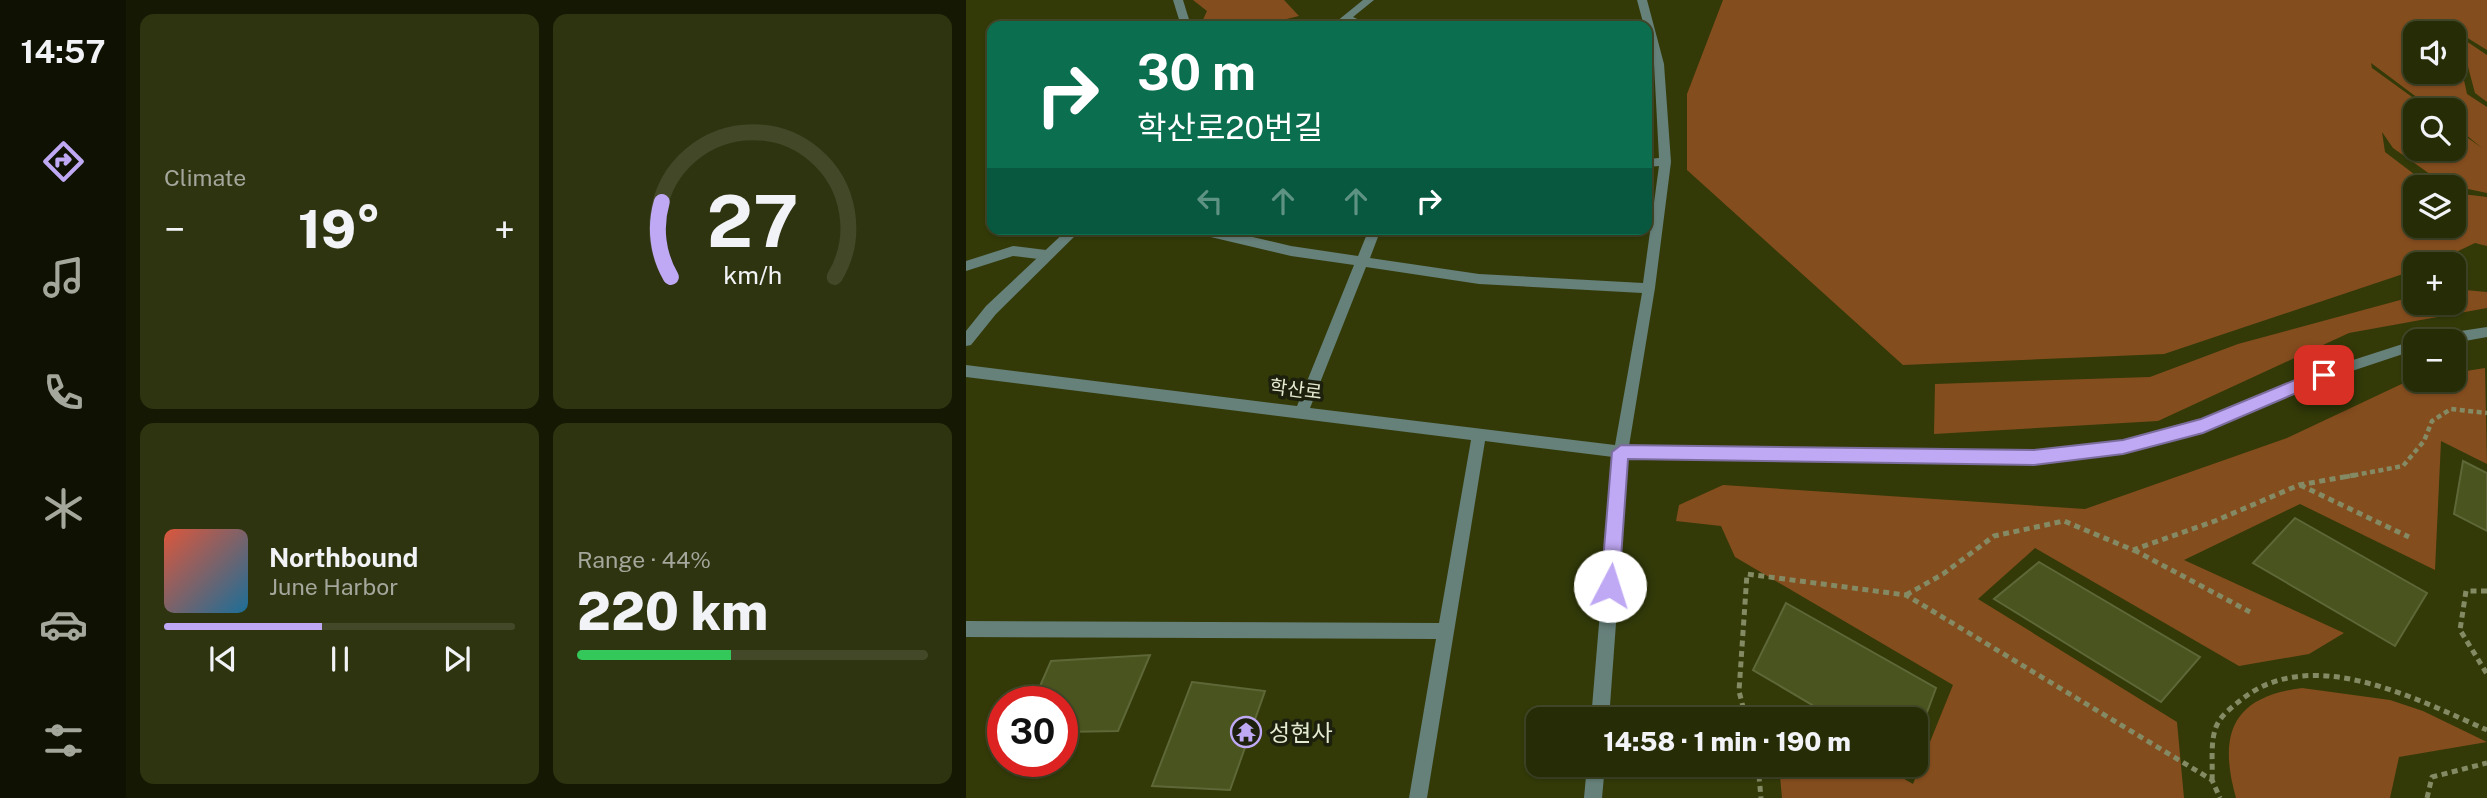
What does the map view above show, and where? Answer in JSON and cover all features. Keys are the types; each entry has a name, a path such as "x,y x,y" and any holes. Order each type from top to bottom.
{"street":[{"path":"1178,0 1184,21"},
{"path":"1342,21 1369,0"},
{"path":"1642,0 1646,21"},
{"path":"1346,18 1354,21"},
{"path":"1601,707 1621,452 1665,162 1653,64"},
{"path":"1652,163 1665,162"},
{"path":"966,341 991,310 1069,235"},
{"path":"1223,235 1291,251 1479,279 1648,288"},
{"path":"1302,411 1373,235"},
{"path":"966,266 1013,251 1046,255"},
{"path":"2466,335 2487,332"},
{"name":"학산로","path":"966,371 1479,432 1621,452 2034,457 2123,447 2203,426 2324,375 2403,349"},
{"path":"1418,798 1479,432"},
{"path":"966,629 1446,631"},
{"path":"1593,798 1595,777"}],"path":[{"path":"2133,550 2215,521 2299,485 2403,466 2424,440 2432,421 2451,409 2487,412"},
{"path":"2299,485 2409,537"},
{"path":"1906,595 1943,574 1994,536 2064,521 2133,550 2249,612"},
{"path":"1743,707 1739,691 1747,574 1906,595 2212,780"},
{"path":"2487,591 2466,591 2460,630 2487,674"},
{"path":"2220,798 2212,780 2216,727 2239,699 2265,682 2340,676 2394,689 2487,730"},
{"path":"2427,798 2432,777 2487,763"},
{"path":"1759,777 1761,798"}],"shaded area":[{"path":"1193,0 1284,0 1299,16 1278,21 1202,21 1207,11"},
{"path":"1723,0 2487,0 2487,50 2466,37 2466,21 2403,21 2403,84 2465,84 2467,94 2487,107 2487,193 2466,189 2466,175 2431,175 2411,161 2466,161 2466,137 2482,148 2466,135 2466,98 2418,98 2371,63 2372,68 2413,98 2403,98 2403,155 2393,148 2382,132 2385,152 2415,175 2403,175 2403,238 2466,238 2466,194 2487,197 2487,246 2475,243 2456,252 2403,252 2403,274 2164,354 1903,365 1687,170 1687,94"},
{"path":"2466,41 2487,55 2487,102 2475,93 2466,59"},
{"path":"2466,290 2487,292 2487,308 2466,312"},
{"path":"2403,299 2403,315 2448,315 2349,333 2158,421 1934,434 1935,384 2150,377 2238,344"},
{"path":"2485,368 2487,464 2441,441 2435,570 2300,504 2184,560 2344,633 2309,654 2239,666 2035,548 1978,599 2177,722 2184,798 1782,798 1780,777 1901,777 1913,784 1916,777 1928,777 1928,747 1953,685 1735,557 1721,526 1676,521 1679,505 1723,485 2085,509 2287,438 2403,383 2403,392 2466,392 2466,371"},
{"path":"2302,688 2390,700 2423,711 2487,742 2399,757 2390,798 2236,798 2229,755 2236,722 2260,700"}],"building":[{"path":"2463,461 2487,473 2487,531 2454,514"},
{"path":"2295,518 2427,593 2395,646 2253,563"},
{"path":"2039,562 2200,657 2161,702 1994,599"},
{"path":"1786,603 1936,688 1928,710 1928,707 1816,707 1753,670"},
{"path":"1150,655 1118,731 1078,732 1078,686 1040,686 1051,661"},
{"path":"1192,682 1265,691 1230,790 1152,786"}],"place":[{"name":"성현사","path":"1246,732"}],"route":[{"path":"1610,586 1621,452 1883,453 2034,457 2123,447 2203,426 2324,375"}]}
